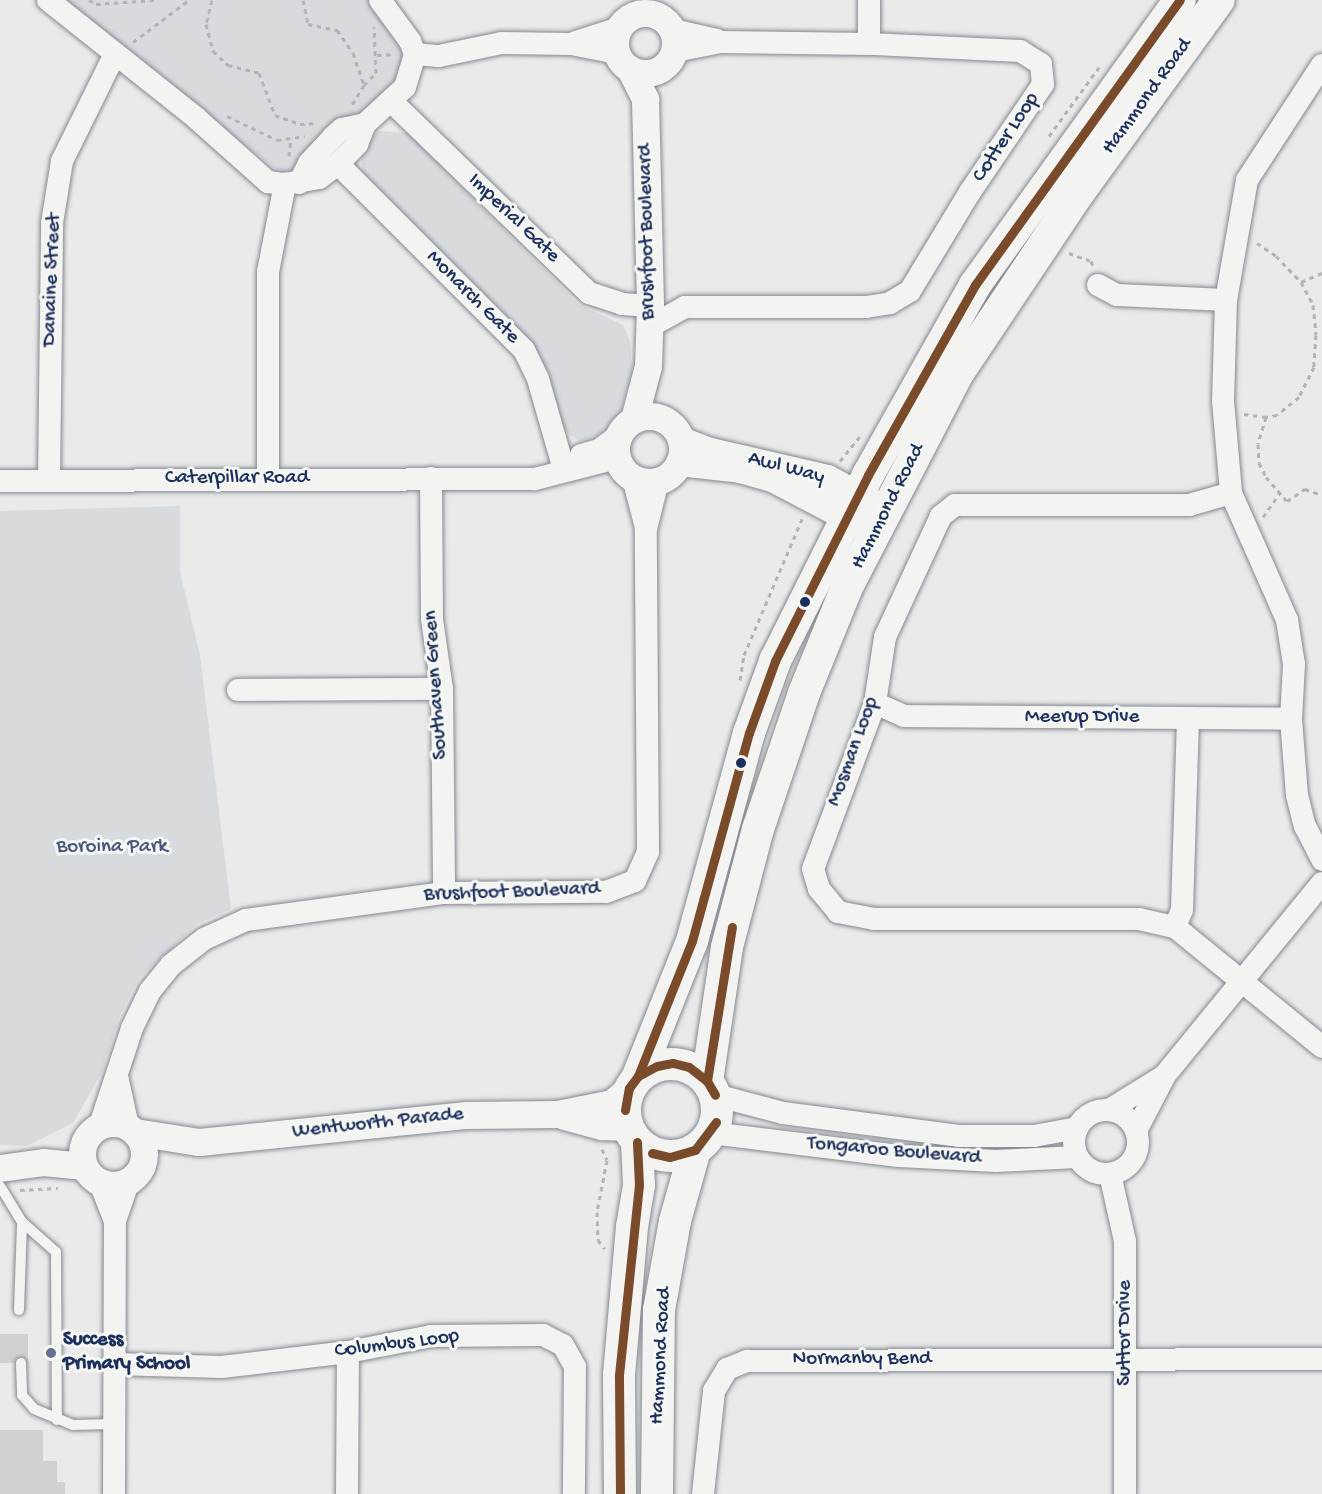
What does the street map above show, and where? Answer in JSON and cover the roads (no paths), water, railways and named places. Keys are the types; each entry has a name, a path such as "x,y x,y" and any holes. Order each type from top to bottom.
{"main road":[{"name":"Hammond Road","path":"620,1494 619,1375 639,1185 632,1134 626,1110 634,1082 692,941 749,734 775,661 853,507 975,285 1180,0"},
{"name":"Hammond Road","path":"657,1494 659,1310 675,1221 703,1142 717,1111 711,1088 727,946 758,829 804,693 847,587 958,373 1080,191 1219,0"},
{"path":"634,1082 657,1066 673,1064 689,1067 711,1088"},
{"path":"632,1134 652,1153 670,1156 703,1142"}],"street":[{"path":"48,0 114,56 195,117 268,182 292,184 319,178 338,164 357,144 358,116"},
{"path":"869,0 869,44"},
{"path":"268,478 268,272 292,184 342,129 358,116 391,101 405,87 415,54 410,41 376,8"},
{"path":"415,54 439,56 502,43 572,44 626,33 645,12 666,33"},
{"path":"626,33 647,73 666,33"},
{"name":"Brushfoot Boulevard","path":"92,1154 132,1028 150,991 171,965 204,939 246,920 280,913 444,893 606,892 634,881 648,852 646,529 632,454 648,366 645,99 626,33"},
{"path":"645,99 666,33"},
{"name":"Cotter Loop","path":"649,305 866,307 890,303 910,291 970,192 1043,84 1041,64 1020,51 869,44 721,42 666,33"},
{"name":"Danaine Street","path":"49,480 51,223 62,161 114,56"},
{"path":"1322,65 1247,180 1241,241 1226,300 1223,401 1231,493 1287,620 1294,664 1291,719 1297,795 1305,826 1322,860"},
{"name":"Imperial Gate","path":"391,101 589,293 622,304 649,305"},
{"name":"Monarch Gate","path":"338,164 524,350 538,379 561,459"},
{"path":"1098,285 1117,295 1226,300"},
{"path":"649,305 655,289 685,307"},
{"name":"Brushfoot Boulevard","path":"648,366 676,441"},
{"name":"Awl Way","path":"632,454 651,415 676,441 740,469 853,507 882,521"},
{"path":"632,454 676,441"},
{"name":"Caterpillar Road","path":"474,478 599,450 632,454"},
{"name":"Caterpillar Road","path":"0,481 268,478 535,479 632,454"},
{"name":"Southaven Green","path":"431,478 432,619 442,689 444,893"},
{"name":"Mosman Loop","path":"1175,927 1139,919 874,919 838,912 819,889 813,869 875,703 885,637 941,516 955,505 1189,506 1231,493"},
{"path":"238,690 442,689"},
{"name":"Meerup Drive","path":"875,703 904,716 1291,719"},
{"path":"1188,718 1182,910 1175,927 1320,1040"},
{"path":"1165,1075 1109,1110 1090,1114 1077,1128 1074,1138 1077,1157 1091,1171 1110,1174 1133,1159 1136,1131 1165,1075 1241,979 1322,883"},
{"path":"115,1221 144,1147 132,1129 116,1074"},
{"name":"Wentworth Parade","path":"199,1142 136,1172 120,1184 92,1154 132,1129 199,1142 467,1115 557,1114 612,1103 634,1082"},
{"name":"Tongaroo Boulevard","path":"711,1088 783,1113 959,1136 1034,1136 1077,1128"},
{"path":"1109,1110 1125,1117 1136,1131"},
{"name":"Wentworth Parade","path":"557,1114 632,1134"},
{"name":"Tongaroo Boulevard","path":"703,1142 996,1161 1077,1157"},
{"path":"1,1182 43,1162 92,1154 115,1221 114,1494"},
{"name":"Suttor Drive","path":"1110,1174 1125,1240 1127,1358 1125,1494"},
{"name":"Columbus Loop","path":"114,1364 222,1367 348,1352 431,1336 543,1335 563,1345 574,1367 574,1494"},
{"path":"347,1494 348,1352"},
{"name":"Normanby Bend","path":"703,1494 714,1391 727,1369 747,1361 1322,1359"}],"lane":[{"path":"1,1182 22,1222 56,1252 57,1420"},
{"path":"19,1310 22,1222"},
{"path":"21,1363 22,1395 34,1409 73,1425 113,1424"}],"place":[{"name":"Success Primary School","path":"51,1353"}],"park label":[{"name":"Boroina Park","path":"112,848"}]}
